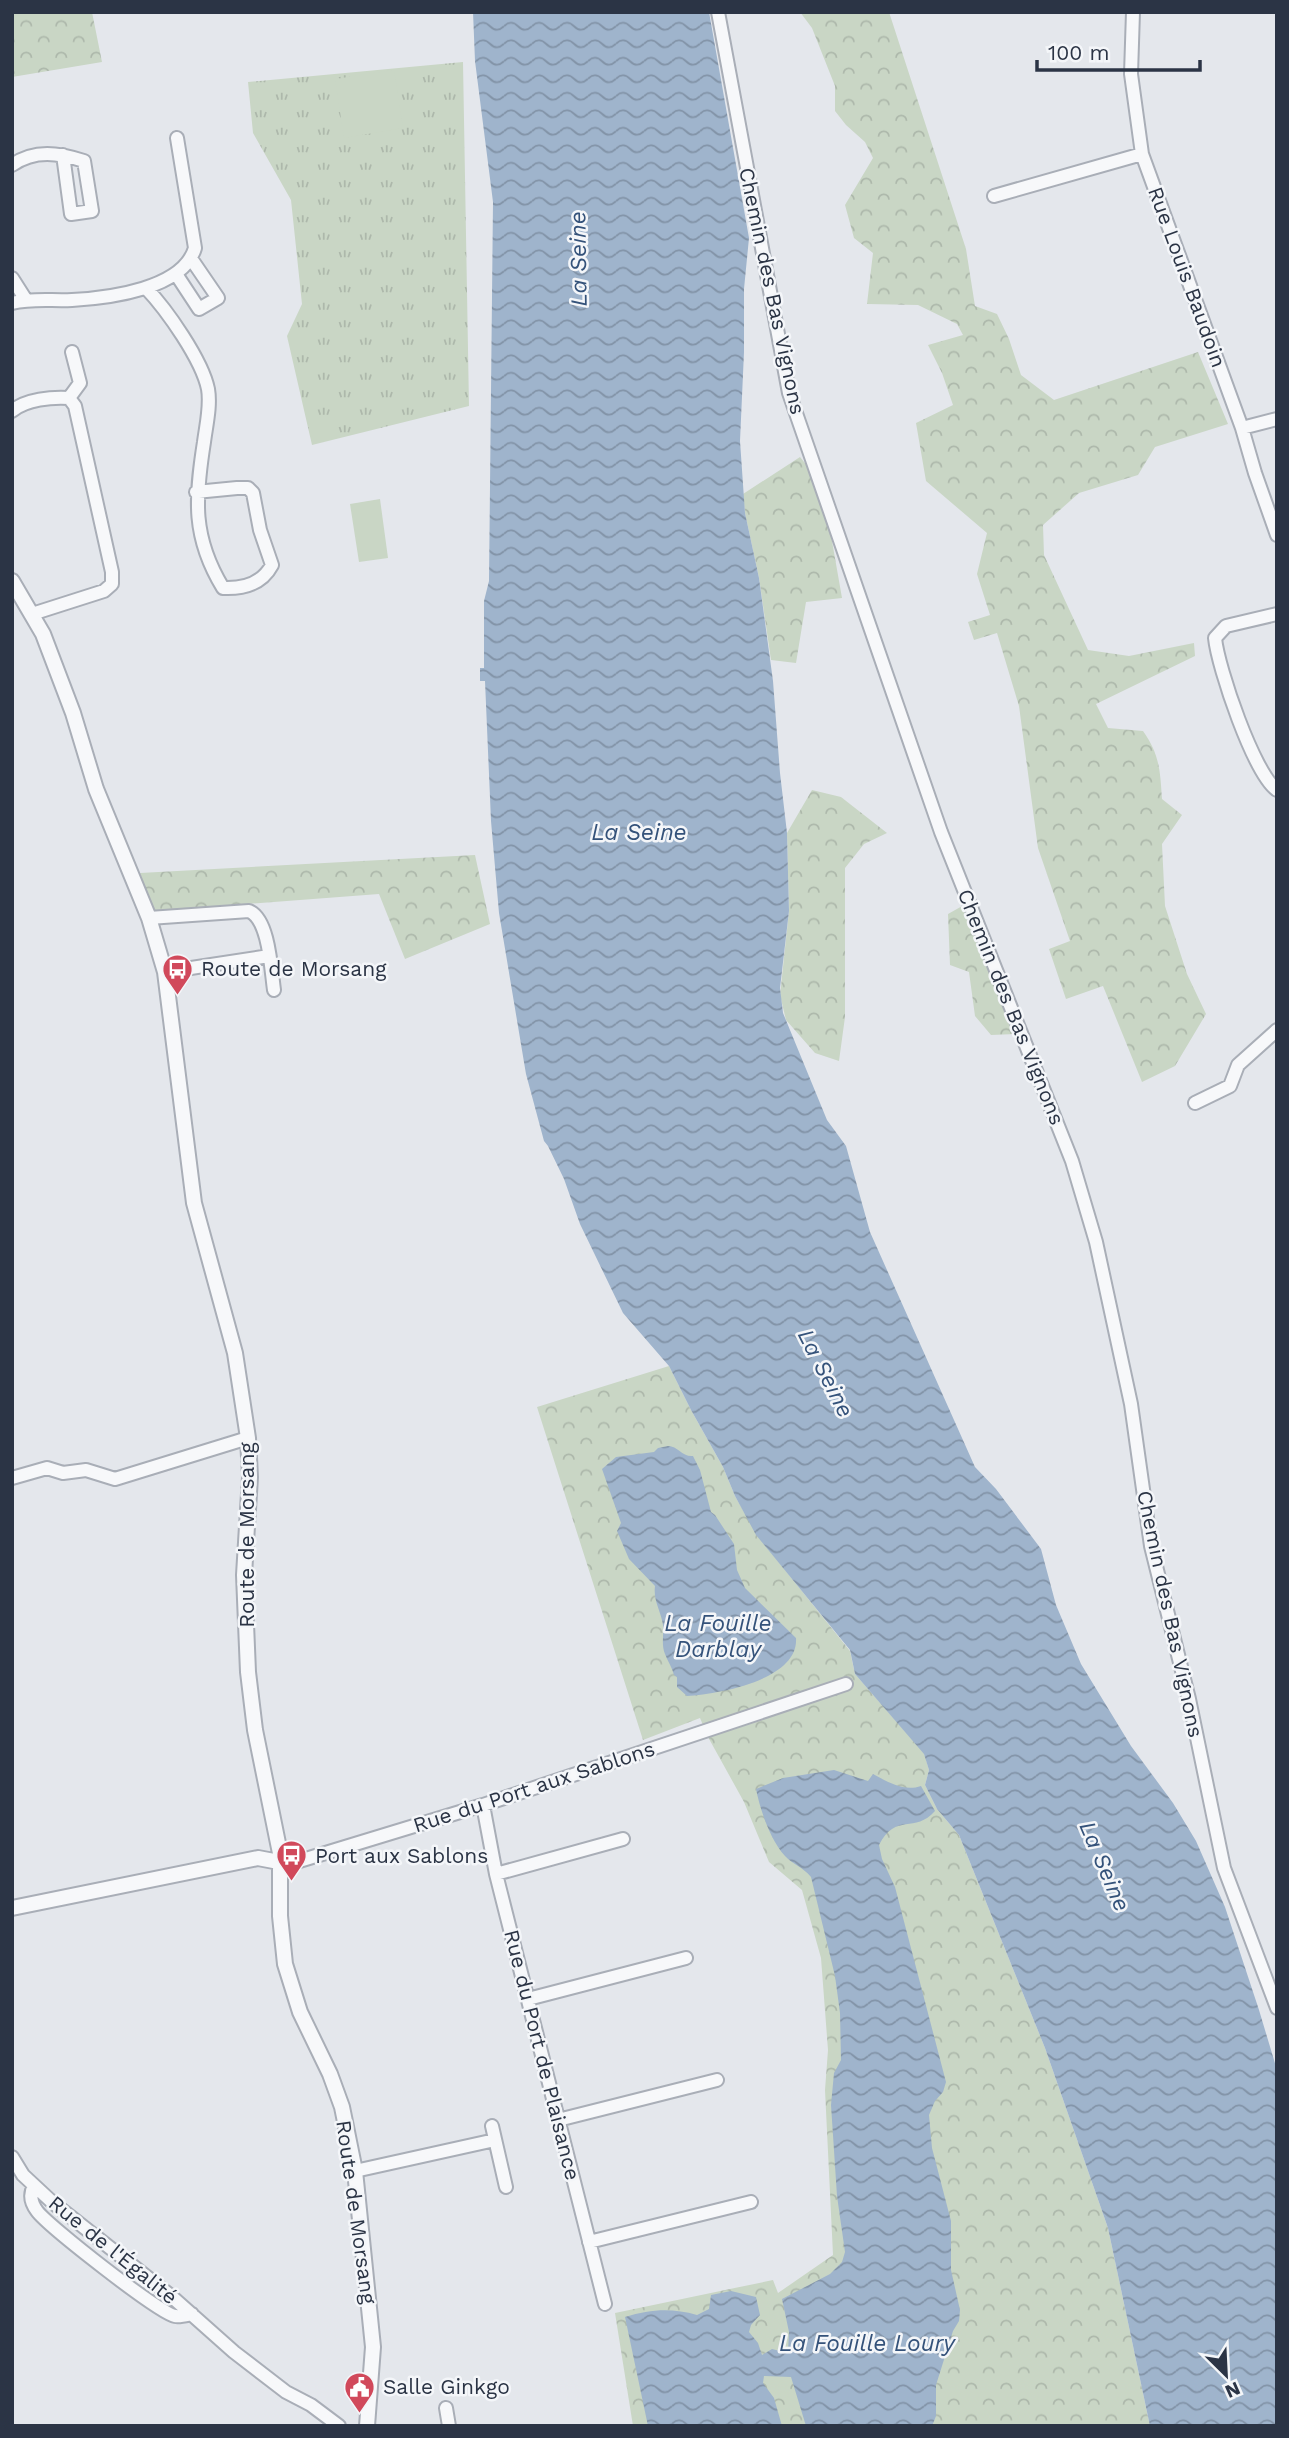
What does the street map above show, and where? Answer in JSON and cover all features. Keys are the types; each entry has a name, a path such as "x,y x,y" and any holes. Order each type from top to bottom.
{"street":[{"name":"Chemin des Bas Vignons","path":"718,12 789,393 941,832 1072,1161 1089,1212 1131,1404 1151,1546 1189,1699 1224,1868 1277,2008"},
{"name":"Rue Louis Baudoin","path":"1133,12 1131,74 1142,154 1242,428 1277,535"},
{"path":"12,303 26,300 74,300 146,288 176,274 192,260 195,248 177,138"},
{"path":"12,165 39,153 63,155"},
{"path":"994,196 1142,154"},
{"path":"176,274 199,309 218,298 192,260"},
{"path":"12,278 26,300"},
{"path":"146,288 156,298 194,354 209,391 208,416 196,492 198,524 206,552 223,588 239,588 256,582 267,574 272,565 260,530 253,492 248,488 196,492"},
{"path":"69,398 80,383 72,352"},
{"path":"12,411 18,406 57,397 69,398 75,406 112,572 112,584 104,591 32,614"},
{"path":"1242,428 1277,419"},
{"name":"Route de Morsang","path":"12,582 47,644 70,703 96,789 149,918 165,972 194,1203 235,1353 248,1437 250,1477 244,1575 248,1672 256,1730 280,1853 279,1916 285,1964 300,2012 342,2106 355,2171 372,2336 367,2426"},
{"path":"1277,614 1226,626 1215,638 1236,711 1263,773 1269,784 1277,790"},
{"path":"149,918 252,912 263,924 274,990"},
{"path":"165,972 269,956"},
{"path":"1195,1103 1230,1086 1238,1065 1277,1030"},
{"path":"12,1478 47,1468 63,1473 86,1470 115,1479 248,1437"},
{"name":"Rue du Port aux Sablons","path":"12,1908 258,1858 279,1863 296,1862 483,1805 846,1684"},
{"name":"Rue du Port de Plaisance","path":"483,1805 496,1874 605,2304"},
{"path":"496,1874 623,1839"},
{"path":"528,1999 686,1958"},
{"path":"558,2120 717,2081"},
{"path":"492,2126 506,2187"},
{"path":"355,2171 495,2140"},
{"name":"Rue de l'Égalité","path":"12,2157 16,2176 34,2186 234,2352 286,2392 311,2405 339,2426"},
{"name":"Rue de l'Égalité","path":"34,2186 31,2202 37,2213 126,2285 162,2310 177,2317 191,2314"},
{"path":"589,2242 751,2202"},
{"path":"446,2408 449,2426"}],"green space":[{"path":"12,12 92,12 102,62 12,77"},
{"path":"800,12 889,12 966,249 975,306 997,314 1021,375 1054,400 1198,352 1228,424 1155,447 1138,475 1079,493 1043,525 1044,555 1088,650 1129,656 1194,643 1195,656 1096,704 1108,728 1143,731 1156,756 1162,799 1182,815 1162,844 1165,906 1187,974 1206,1014 1175,1066 1142,1082 1103,986 1066,999 1049,949 1070,941 1038,848 1019,706 997,633 974,640 968,622 990,615 977,574 987,533 926,481 916,423 953,405 942,373 928,345 963,335 957,324 918,305 867,304 873,253 854,238 845,205 873,158 865,142 835,111 835,86 812,28"},
{"path":"463,62 469,406 312,445 287,336 302,304 291,200 253,133 248,82"},
{"path":"394,70 403,128 344,138 335,79"},
{"path":"800,457 817,478 829,524 842,598 806,602 796,663 771,660 743,494"},
{"path":"380,499 388,558 359,562 350,504"},
{"path":"812,790 841,797 887,833 864,844 845,868 845,1017 839,1061 815,1053 786,1020 780,995 789,911 787,833"},
{"path":"475,855 490,924 405,959 379,894 153,911 140,873"},
{"path":"964,905 1016,1034 991,1035 975,1016 969,972 950,965 948,914"},
{"path":"669,1366 757,1535 850,1651 855,1674 924,1753 929,1770 925,1785 937,1809 959,1835 1045,2048 1108,2228 1150,2426 633,2426 615,2313 773,2280 778,2293 833,2255 825,2090 828,2050 821,1958 802,1890 769,1862 744,1802 700,1718 643,1740 537,1407"}],"water":[{"name":"La Seine","path":"473,12 709,12 749,238 744,289 740,441 745,513 759,578 773,681 787,833 789,911 780,988 783,1013 827,1120 846,1146 870,1232 975,1467 996,1489 1041,1549 1056,1605 1081,1664 1131,1746 1173,1803 1196,1841 1225,1907 1277,2070 1277,2426 1150,2426 1108,2228 1045,2048 959,1835 937,1809 925,1785 929,1770 924,1754 855,1674 850,1650 756,1535 669,1366 623,1313 580,1224 564,1179 544,1141 526,1074 499,913 491,821 485,681 480,681 480,668 484,668 484,601 489,581 493,202 475,61"},
{"name":"La Fouille Darblay","path":"668,1446 693,1456 700,1470 711,1512 734,1544 737,1570 745,1588 796,1638 793,1652 785,1664 771,1674 736,1688 687,1696 677,1687 677,1677 664,1650 663,1625 655,1586 629,1559 617,1531 621,1523 602,1469 616,1457 654,1452 658,1448"},
{"name":"La Fouille Loury","path":"834,1770 868,1781 873,1774 902,1787 921,1786 935,1811 928,1818 892,1829 879,1845 882,1859 895,1887 946,2082 929,2115 932,2148 951,2221 951,2270 960,2310 959,2321 953,2331 936,2385 936,2416 932,2426 806,2426 791,2377 764,2376 763,2383 774,2398 782,2426 648,2426 625,2317 661,2310 697,2315 709,2309 711,2295 731,2291 756,2297 760,2315 751,2325 749,2332 758,2343 762,2355 772,2349 788,2353 789,2332 782,2299 830,2274 842,2262 845,2252 837,2196 831,2105 834,2073 841,2060 840,2013 835,1976 811,1877 788,1859 775,1842 763,1815 756,1789 783,1778"}],"place":[{"name":"Route de Morsang","path":"178,996"},
{"name":"Port aux Sablons","path":"292,1883"},
{"name":"Salle Ginkgo","path":"360,2414"}]}
